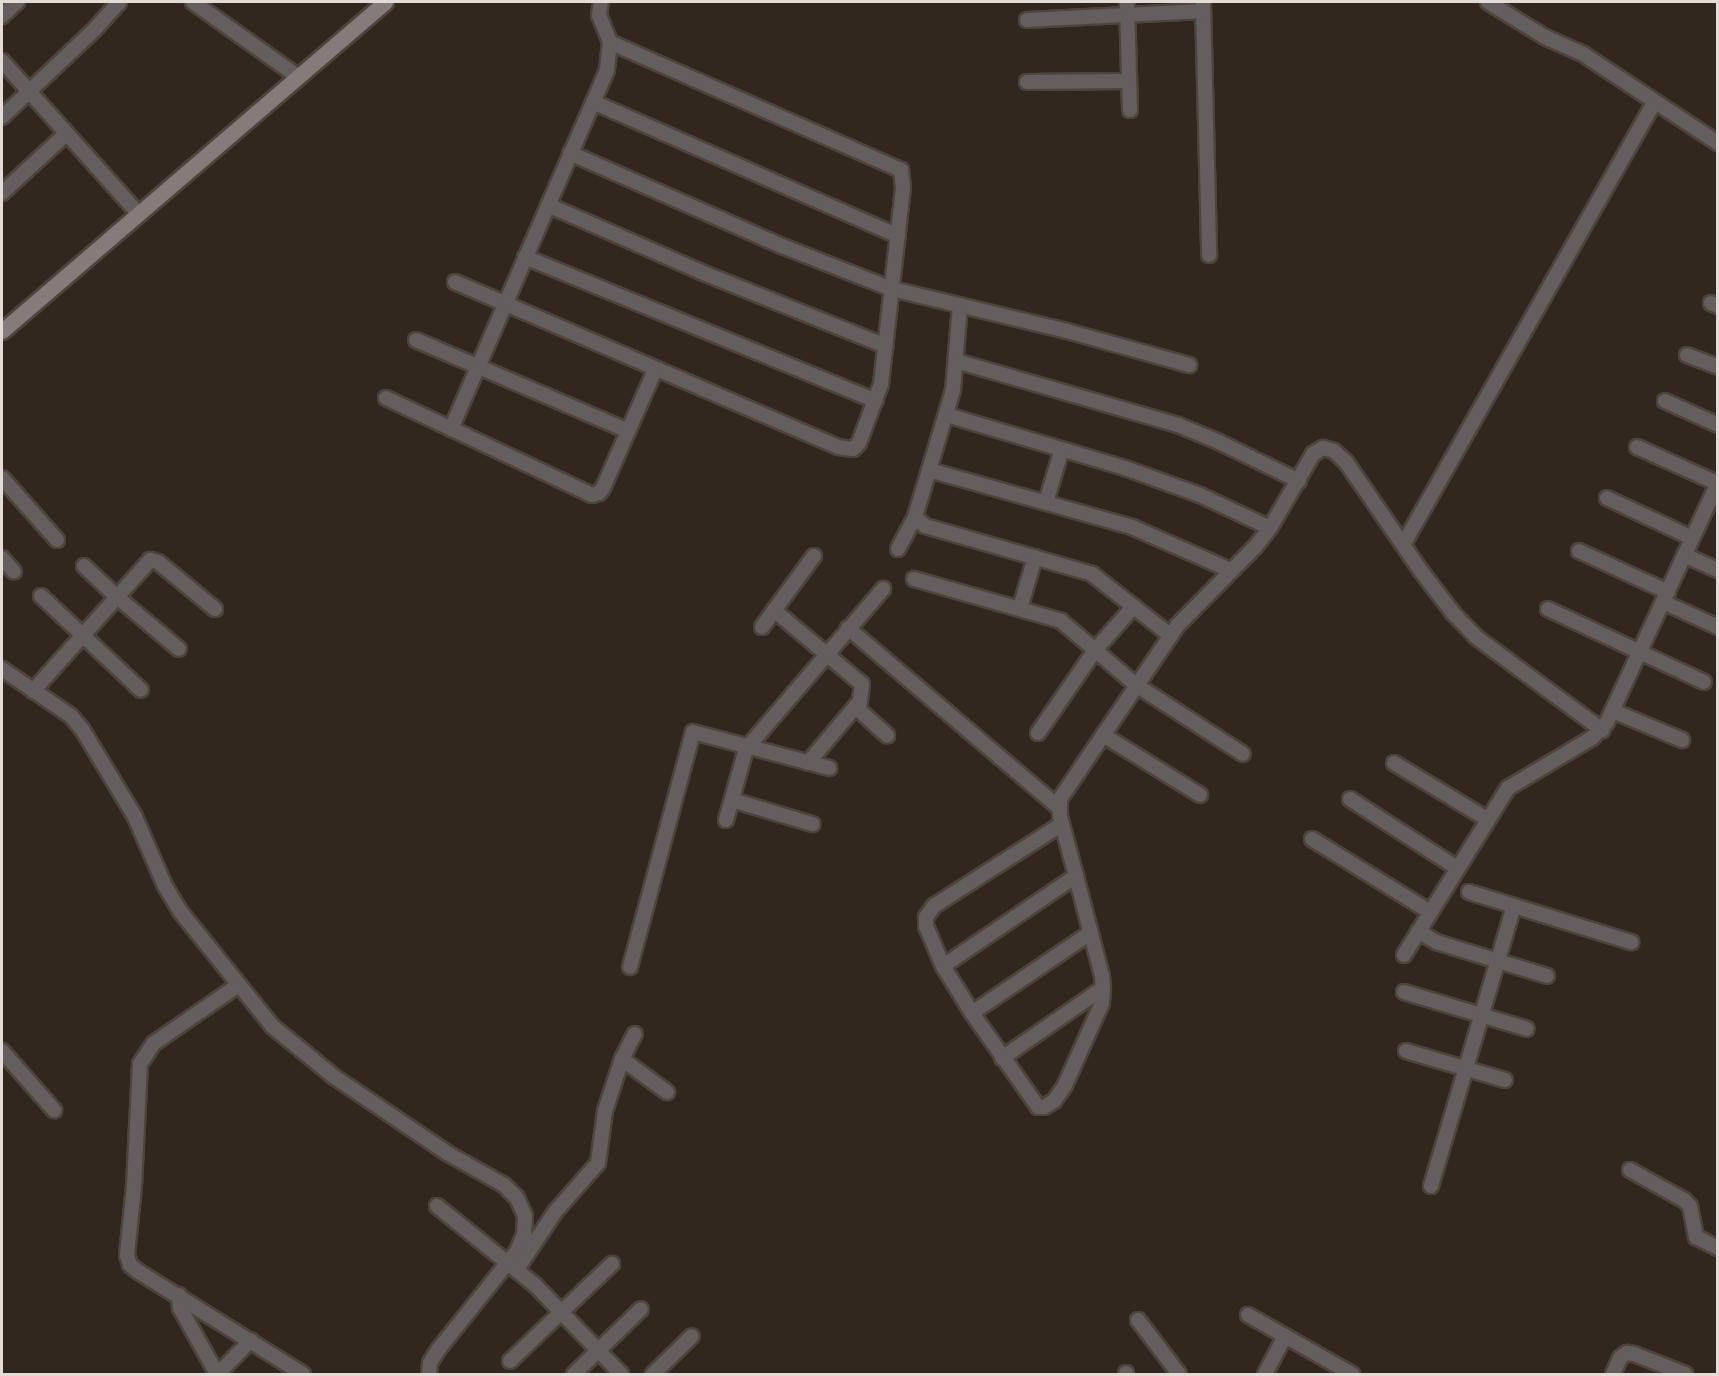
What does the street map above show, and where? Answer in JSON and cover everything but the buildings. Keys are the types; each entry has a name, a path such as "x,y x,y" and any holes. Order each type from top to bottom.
{"street":[{"path":"2,16 17,2"},
{"path":"2,117 95,29 119,2"},
{"path":"193,2 287,68"},
{"path":"2,331 129,202 287,68 385,2"},
{"path":"451,429 607,69 610,42 599,15 601,2"},
{"path":"1488,2 1545,37 1583,54 1654,103 1718,143"},
{"path":"1027,20 1127,8 1203,6 1209,255"},
{"path":"1127,8 1130,110"},
{"path":"455,282 655,370 846,449 853,449 859,443 881,384 898,236 903,179 901,170 610,42"},
{"path":"2,61 129,202"},
{"path":"1027,82 1129,81"},
{"path":"593,102 898,236"},
{"path":"1403,545 1654,103"},
{"path":"2,193 66,134"},
{"path":"570,153 782,246 892,289 1067,331 1189,365"},
{"path":"548,205 701,272 886,346"},
{"path":"525,257 876,401"},
{"path":"898,549 915,517 947,415 956,362 960,305"},
{"path":"416,340 628,431"},
{"path":"1687,354 1718,368"},
{"path":"956,362 1178,425 1299,481"},
{"path":"386,398 592,495 599,493 603,488 655,370"},
{"path":"1665,401 1718,425"},
{"path":"947,415 1062,449 1200,495 1270,528"},
{"path":"1404,955 1508,788 1602,730 1613,711 1692,538 1713,506 1718,483 1637,447"},
{"path":"1062,824 928,911 926,926 943,966 972,1013 1038,1107 1044,1107 1054,1101 1065,1085 1102,1003 1103,988 1058,807 1064,791 1171,636 1193,608 1255,547 1270,528 1313,454 1323,448 1334,452 1346,462 1453,613 1476,637 1602,730"},
{"path":"1046,502 1062,449"},
{"path":"928,470 1132,527 1230,570"},
{"path":"2,478 57,540"},
{"path":"1607,498 1692,538"},
{"path":"915,517 925,526 1092,574 1171,636"},
{"path":"1579,551 1718,627"},
{"path":"1684,555 1718,570"},
{"path":"762,627 814,556"},
{"path":"1020,608 1035,557"},
{"path":"2,558 14,572"},
{"path":"33,691 145,563 154,559 215,609"},
{"path":"84,566 179,649"},
{"path":"914,579 1060,621 1136,685 1243,754"},
{"path":"726,820 748,747 883,589"},
{"path":"41,596 141,690"},
{"path":"1038,733 1096,650 1134,606"},
{"path":"1548,609 1704,682"},
{"path":"774,610 862,684 859,710 887,735"},
{"path":"849,628 1058,807"},
{"path":"2,669 71,716 82,729 135,817 170,895 237,986 272,1026 333,1076 447,1153 504,1185 517,1198 525,1215 524,1233 512,1265"},
{"path":"808,763 860,700"},
{"path":"1613,711 1682,740"},
{"path":"630,967 693,732 829,768"},
{"path":"1104,735 1200,795"},
{"path":"1394,763 1487,819"},
{"path":"1350,799 1457,868"},
{"path":"732,800 813,824"},
{"path":"1312,839 1430,912"},
{"path":"943,966 1076,876"},
{"path":"1469,892 1631,942"},
{"path":"1431,1186 1514,906"},
{"path":"1418,931 1436,942 1547,976"},
{"path":"972,1013 1090,933"},
{"path":"237,986 154,1043 140,1064 135,1175 127,1255 130,1265 139,1272 251,1340 298,1373"},
{"path":"1002,1058 1103,988"},
{"path":"1404,992 1527,1029"},
{"path":"429,1374 430,1363 438,1350 598,1163 605,1111 622,1059 635,1034"},
{"path":"2,1051 54,1110"},
{"path":"1406,1051 1505,1080"},
{"path":"622,1059 667,1092"},
{"path":"1630,1170 1684,1200 1690,1206 1696,1237 1718,1248"},
{"path":"437,1206 512,1265 621,1374"},
{"path":"510,1361 612,1264"},
{"path":"179,1295 180,1308 217,1374 251,1340"},
{"path":"574,1374 641,1309"},
{"path":"1248,1315 1352,1374"},
{"path":"1138,1320 1179,1374"},
{"path":"653,1374 693,1336"},
{"path":"1265,1374 1285,1336"},
{"path":"1613,1374 1620,1358 1627,1353 1685,1374"}]}
